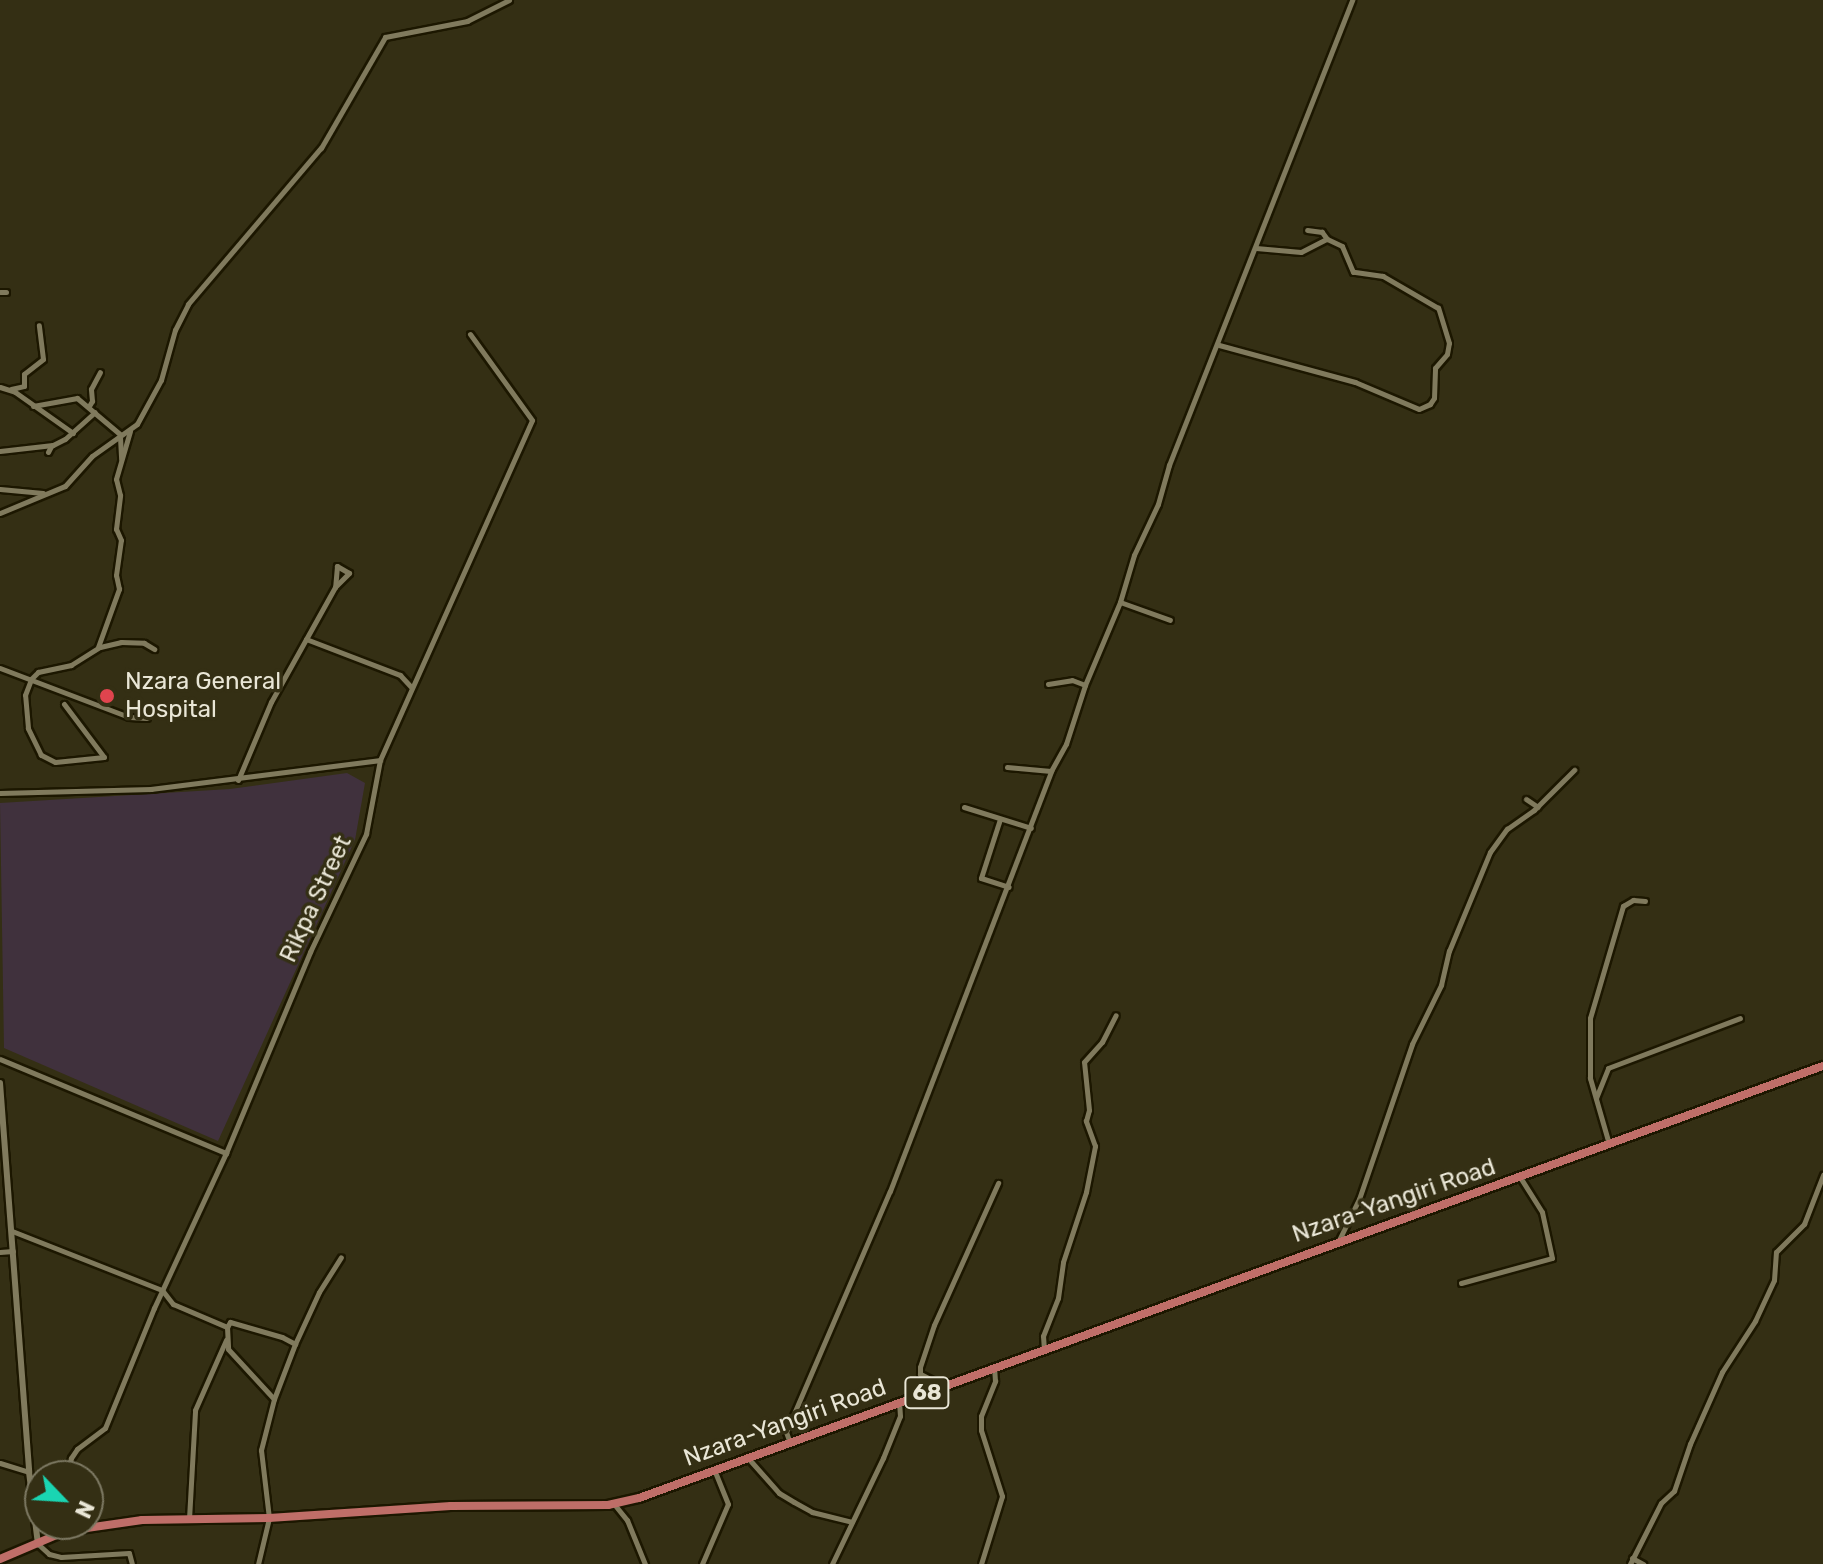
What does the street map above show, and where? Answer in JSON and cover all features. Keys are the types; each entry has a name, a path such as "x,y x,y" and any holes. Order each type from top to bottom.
{"main road":[{"name":"Nzara-Yangiri Road","path":"104,1524 269,1518 451,1506 614,1504 790,1443 1823,1066"},
{"name":"Nzara-Yangiri Road","path":"0,1559 45,1540"}],"street":[{"path":"0,513 65,486 92,456 130,430 142,417 161,380 175,330 188,304 321,148 372,65 377,45 385,37 467,21 509,0"},
{"path":"790,1443 786,1432 890,1191 1051,771 1066,744 1085,685 1120,602 1134,555 1158,504 1169,465 1219,345 1352,0"},
{"path":"1219,345 1355,382 1419,409 1430,404 1434,398 1435,368 1447,354 1449,343 1438,308 1383,276 1353,272 1342,246 1327,239 1322,232 1307,230"},
{"path":"1256,248 1301,252 1327,239"},
{"path":"0,387 10,389 24,386 24,374 43,359 39,325"},
{"name":"Rikpa Street","path":"71,1460 77,1449 105,1428 310,952 366,834 380,760 532,420 470,334"},
{"path":"89,406 91,389 100,372"},
{"path":"10,389 73,433"},
{"path":"33,406 77,398 89,406 120,436 122,466"},
{"path":"48,452 95,412"},
{"path":"98,648 106,615 119,589 116,575 121,540 116,529 120,495 116,479 130,430"},
{"path":"0,451 53,445"},
{"path":"0,489 43,493"},
{"path":"238,780 271,702 335,587"},
{"path":"1120,602 1170,620"},
{"path":"306,639 400,675 411,687"},
{"path":"64,704 104,757 55,762 41,755 28,728 25,695 31,679 38,672 71,665 98,648 121,642 144,643 154,649"},
{"path":"0,668 116,713 147,718"},
{"path":"1048,684 1072,680 1085,685"},
{"path":"0,793 151,789 380,760"},
{"path":"1007,767 1051,771"},
{"path":"1338,1243 1359,1199 1407,1068 1412,1044 1441,985 1449,951 1490,852 1507,829 1538,807 1574,770"},
{"path":"1526,799 1538,807"},
{"path":"964,807 1031,828"},
{"path":"1000,819 981,878 1009,887"},
{"path":"1609,1144 1590,1078 1588,1040 1594,998 1623,906 1633,900 1645,901"},
{"path":"1044,1350 1043,1336 1058,1298 1063,1262 1086,1192 1095,1146 1086,1121 1089,1110 1084,1062 1102,1042 1116,1015"},
{"path":"1596,1098 1608,1068 1740,1018"},
{"path":"0,1059 226,1153"},
{"path":"0,1083 4,1173 12,1231 28,1460"},
{"path":"1643,1564 1631,1561 1661,1503 1674,1491 1690,1444 1722,1372 1755,1321 1774,1280 1776,1252 1804,1224 1823,1175"},
{"path":"1461,1283 1552,1258 1542,1212 1520,1177"},
{"path":"945,1386 920,1374 920,1367 934,1325 998,1183"},
{"path":"12,1231 162,1290 173,1304 227,1327"},
{"path":"0,1252 13,1251"},
{"path":"258,1564 269,1518 261,1450 274,1399 319,1292 341,1257"},
{"path":"274,1399 228,1349 227,1327 230,1322 282,1337 295,1344"},
{"path":"189,1519 195,1410 226,1339"},
{"path":"981,1564 1002,1496 980,1422 995,1381 994,1368"},
{"path":"832,1564 898,1421 899,1403"},
{"path":"748,1458 779,1493 812,1512 852,1522"},
{"path":"0,1463 24,1470"},
{"path":"702,1564 728,1504 714,1470"},
{"path":"614,1504 627,1520 645,1564"},
{"path":"38,1540 49,1554 61,1557 129,1553 132,1564"}],"shaded area":[{"path":"347,773 365,783 355,840 218,1141 4,1048 0,803 230,789"}],"place":[{"name":"Nzara General Hospital","path":"107,696"}]}
